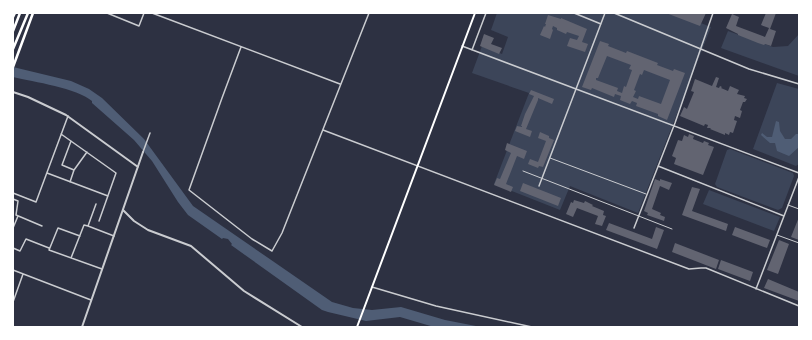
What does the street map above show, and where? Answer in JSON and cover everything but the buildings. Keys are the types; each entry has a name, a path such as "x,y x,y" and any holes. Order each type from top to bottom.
{"highway":[{"path":"13,17 15,13"},
{"path":"13,31 20,13"},
{"path":"13,49 28,13"},
{"path":"13,68 33,13"}],"main road":[{"path":"357,327 475,13"}],"street":[{"path":"106,13 139,26 144,13"},
{"path":"152,13 340,84"},
{"path":"242,47 189,190 252,239 272,251 282,233 369,13"},
{"path":"472,50 486,13"},
{"path":"574,13 601,24"},
{"path":"538,186 605,13"},
{"path":"614,13 749,69 799,84"},
{"path":"634,228 674,126 713,13"},
{"path":"462,46 575,90 799,172"},
{"path":"13,92 28,97 68,116 138,167"},
{"path":"13,193 36,202 68,116"},
{"path":"322,130 689,269 706,268 799,306"},
{"path":"82,327 150,133"},
{"path":"61,134 116,173 99,221"},
{"path":"71,141 62,165 74,170"},
{"path":"70,182 74,170 87,152"},
{"path":"658,166 784,216"},
{"path":"47,173 108,196"},
{"path":"756,289 799,177"},
{"path":"13,200 18,201 16,215 18,216 13,228"},
{"path":"88,226 96,204"},
{"path":"123,210 134,221 148,230 191,246 244,291 302,327"},
{"path":"18,216 42,226"},
{"path":"71,258 84,225 114,236"},
{"path":"50,248 58,228 80,236"},
{"path":"13,248 20,251 26,239 50,248 49,250 102,269"},
{"path":"13,270 91,300"},
{"path":"13,302 23,274"},
{"path":"372,287 436,306 532,327"}],"lane":[{"path":"550,157 647,195"},
{"path":"523,171 672,228"},
{"path":"788,205 799,209"},
{"path":"777,235 799,243"}],"shaded area":[{"path":"497,13 675,13 711,27 638,213 570,186 560,210 494,184 529,93 472,73 482,46 502,54 508,37 491,30"},
{"path":"728,31 773,47 788,46 799,34 799,76 721,48"},
{"path":"13,67 71,81 89,89 102,98 144,139 193,206 332,302 353,308 372,310 401,307 445,320 481,327 434,327 400,317 366,321 322,310 231,245 232,244 228,239 222,239 188,215 152,161 134,140 92,103 92,101 76,92 13,77"},
{"path":"777,83 799,89 799,164 796,166 753,149"},
{"path":"776,121 779,122 780,131 785,139 791,139 796,134 799,134 799,147 789,156 777,151 775,143 770,143 761,135 762,133 767,137 772,137"},
{"path":"730,149 793,173 794,176 782,208 778,210 717,187 715,184 727,150"},
{"path":"709,190 780,217 774,231 703,204"}]}
